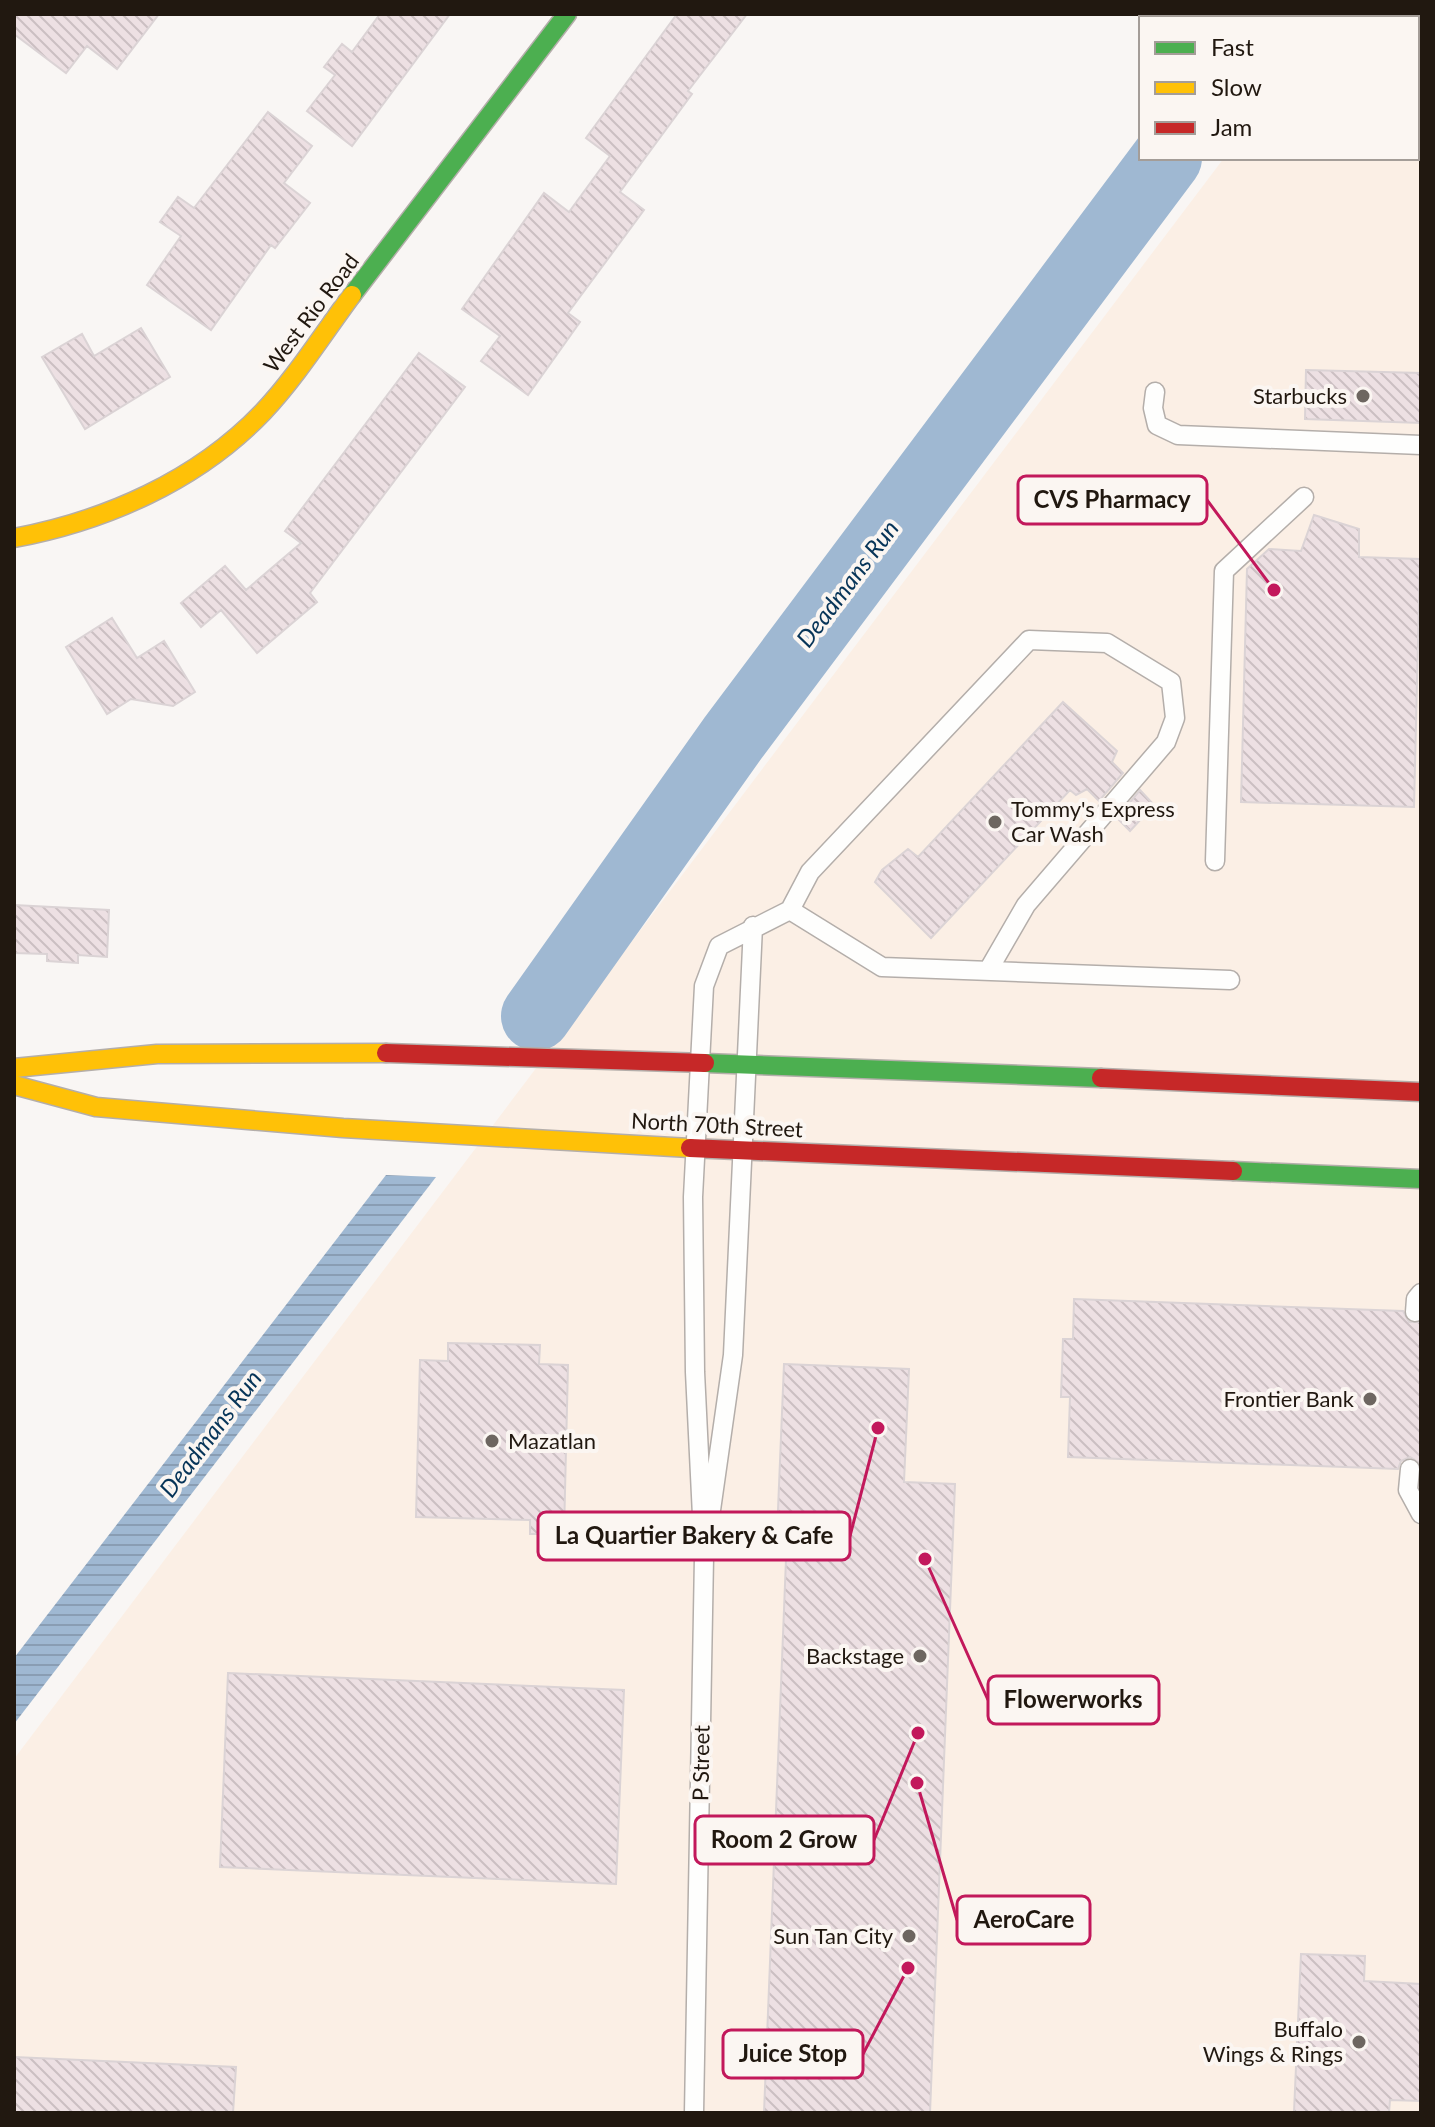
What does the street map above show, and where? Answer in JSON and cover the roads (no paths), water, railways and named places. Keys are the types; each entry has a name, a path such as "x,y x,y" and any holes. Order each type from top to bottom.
{"main road":[{"name":"West Rio Road","path":"14,538 101,516 156,492 212,456 263,412 567,14"},
{"path":"14,1068 103,1055 221,1049 699,1063 1421,1092"},
{"name":"North 70th Street","path":"14,1085 96,1107 343,1128 745,1151 1421,1179"}],"lane":[{"path":"1155,392 1153,408 1157,425 1178,435 1421,445"},
{"path":"1215,861 1224,571 1304,497"},
{"path":"989,969 1026,905 1166,742 1175,718 1171,682 1160,672 1107,643 1029,640 810,872 790,910 882,967 1230,980"},
{"name":"P Street","path":"694,2113 704,1557 695,1372 695,1148 704,986 719,946 753,926 790,910"},
{"name":"P Street","path":"704,1557 733,1355 745,1151 753,926"},
{"path":"1415,1312 1416,1299 1421,1293"},
{"path":"1410,1469 1408,1490 1421,1514"}],"water":[{"path":"386,1175 436,1177 14,1724 14,1658"}],"waterway":[{"name":"Deadmans Run","path":"536,1016 733,738 1166,160"}],"place":[{"name":"Starbucks","path":"1363,396"},
{"name":"CVS Pharmacy","path":"1274,590"},
{"name":"Tommy's Express Car Wash","path":"995,822"},
{"name":"Frontier Bank","path":"1370,1399"},
{"name":"La Quartier Bakery & Cafe","path":"878,1428"},
{"name":"Mazatlan","path":"492,1441"},
{"name":"Flowerworks","path":"925,1559"},
{"name":"Backstage","path":"920,1656"},
{"name":"Room 2 Grow","path":"918,1733"},
{"name":"AeroCare","path":"917,1783"},
{"name":"Sun Tan City","path":"909,1936"},
{"name":"Juice Stop","path":"908,1968"},
{"name":"Buffalo Wings & Rings","path":"1359,2042"}]}
